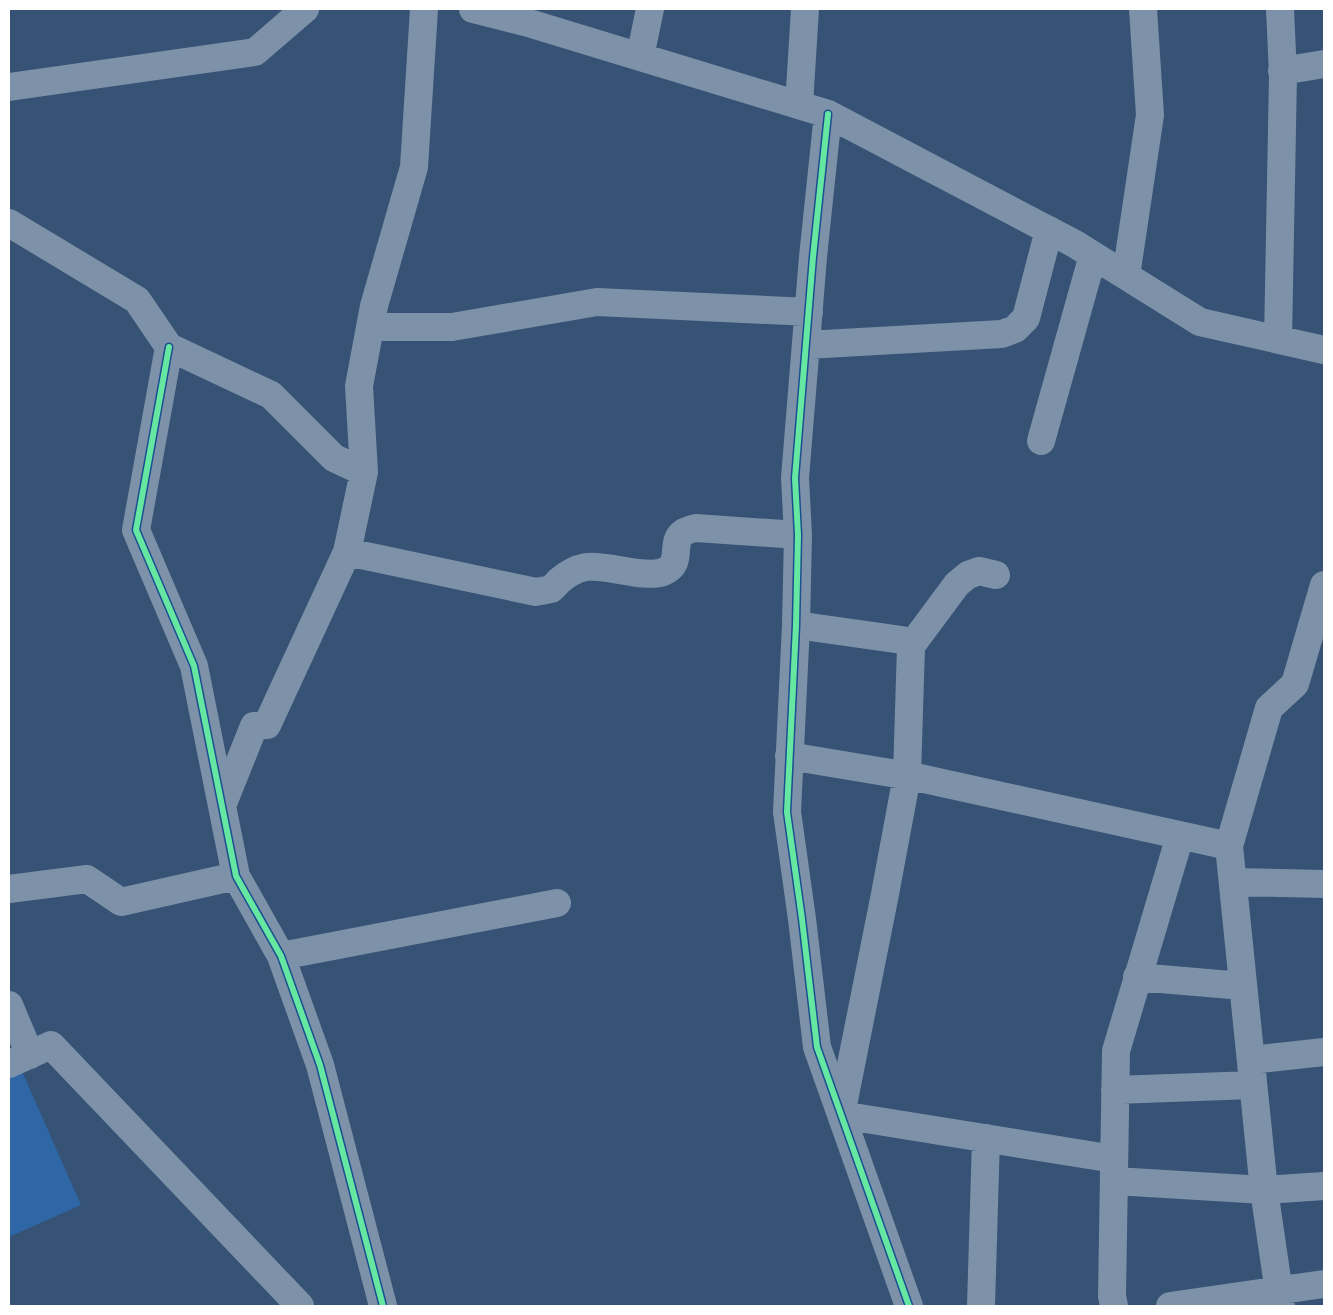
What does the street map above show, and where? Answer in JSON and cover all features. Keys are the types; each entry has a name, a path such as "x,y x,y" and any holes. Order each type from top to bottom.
{"street":[{"path":"9,88 255,52 283,18 305,9"},
{"path":"222,806 254,726 267,725 347,552 364,472 359,386 374,306 414,167 424,9"},
{"path":"473,9 532,16 640,57 828,114 1049,230 1093,255 1200,322 1324,350"},
{"path":"640,57 650,9"},
{"path":"799,105 805,9"},
{"path":"1126,276 1150,115 1144,9"},
{"path":"1278,340 1282,71 1280,9"},
{"path":"1282,71 1324,64"},
{"path":"828,114 795,478 798,535 796,625 786,812 818,1047 909,1306"},
{"path":"9,223 137,300 169,346 271,395 334,458 364,472"},
{"path":"806,344 1002,334 1015,329 1026,318 1049,230"},
{"path":"1040,441 1093,255"},
{"path":"370,327 452,327 597,302 809,312"},
{"path":"169,346 136,530 194,666 236,876 281,956 320,1065 383,1306"},
{"path":"347,552 536,592 551,588 569,571 587,566 662,573 671,568 675,560 678,538 680,533 686,530 696,528 798,535"},
{"path":"841,1115 907,776 911,646 957,584 968,574 979,570 996,575"},
{"path":"1280,1298 1264,1190 1229,846 1269,708 1295,684 1324,585"},
{"path":"796,625 902,640 911,646"},
{"path":"789,756 907,776 1229,846"},
{"path":"1114,1306 1112,1296 1116,1051 1180,836"},
{"path":"9,889 87,879 121,902 236,876"},
{"path":"1233,882 1324,884"},
{"path":"281,956 557,904"},
{"path":"1138,977 1243,986"},
{"path":"9,1005 19,1059 51,1045 300,1306"},
{"path":"1115,1090 1252,1072 1324,1052"},
{"path":"841,1115 986,1138 1114,1170 1264,1190 1324,1186"},
{"path":"981,1306 986,1138"},
{"path":"1170,1306 1280,1298 1324,1284"}],"shaded area":[{"path":"21,1069 81,1205 9,1237 9,1075"}],"cycle path":[{"path":"828,114 813,257 795,478 798,535 796,625 787,812 817,1047 909,1306"},
{"path":"169,347 136,530 194,666 236,876 281,956 320,1065 383,1306"}]}
